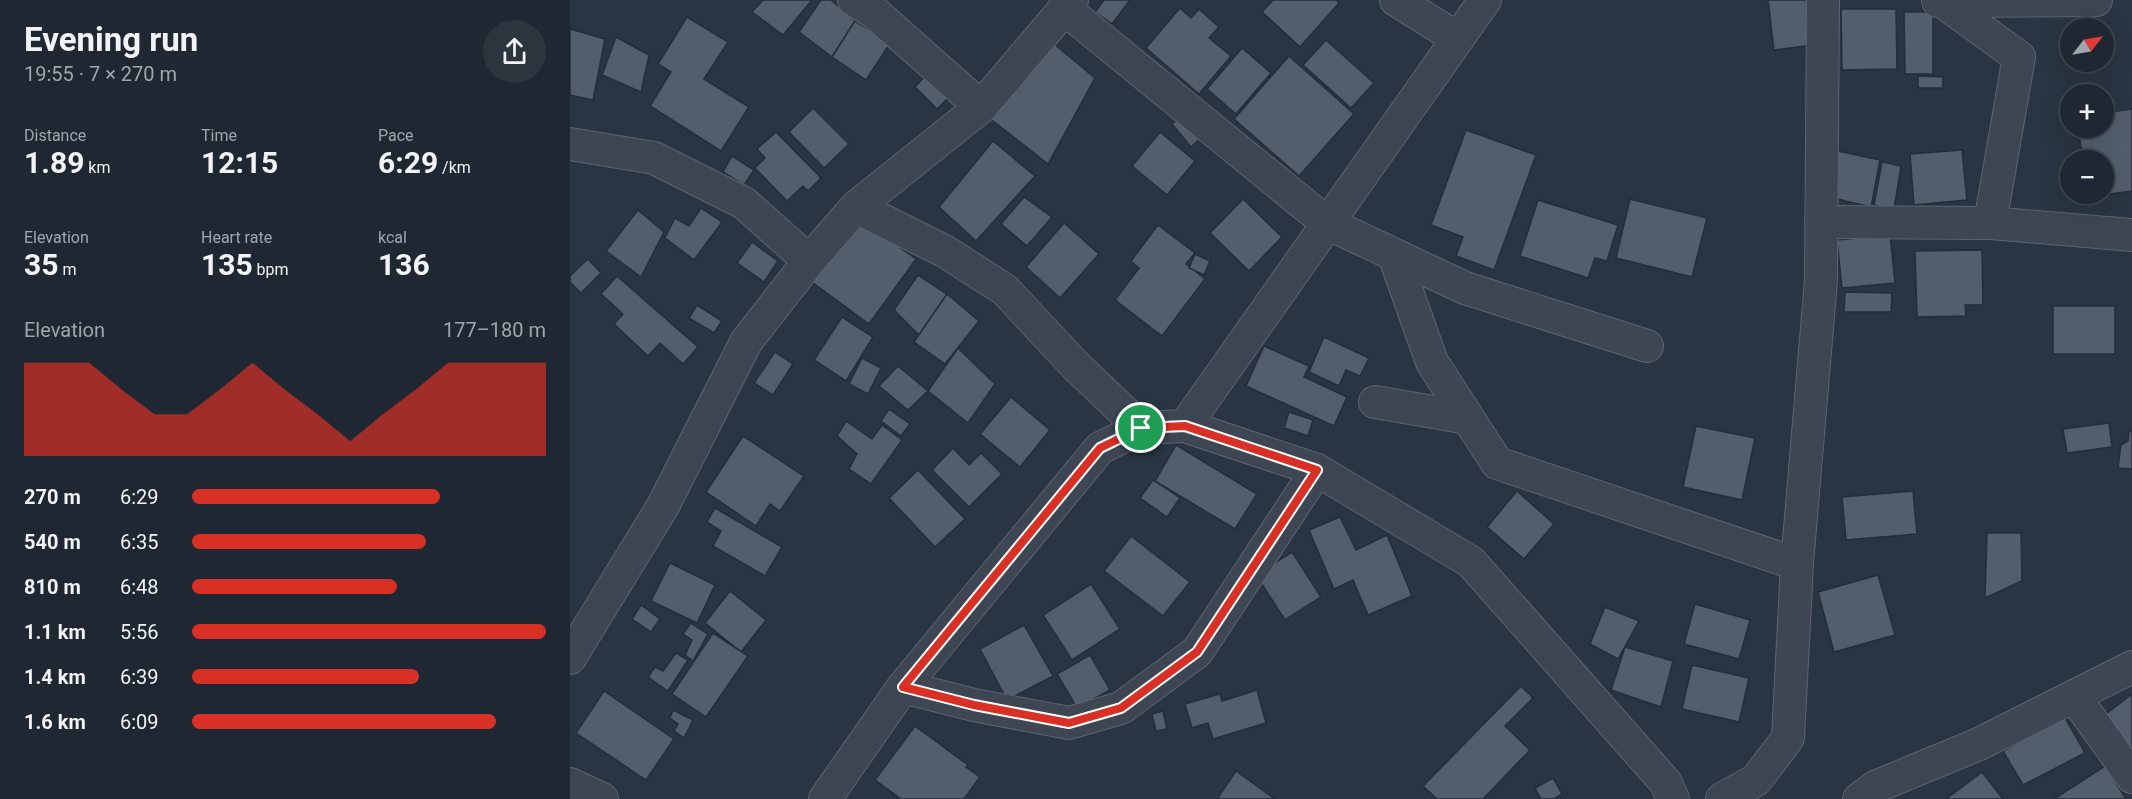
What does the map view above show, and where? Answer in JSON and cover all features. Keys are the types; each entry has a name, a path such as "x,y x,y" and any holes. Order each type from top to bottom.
{"street":[{"path":"854,0 876,13 981,107"},
{"path":"1396,0 1457,38"},
{"path":"1185,426 1485,0"},
{"path":"1722,799 1756,780 1788,738 1797,564 1821,280 1823,0"},
{"path":"1937,1 2096,0"},
{"path":"1937,1 2019,57 1990,223"},
{"path":"570,658 663,506 746,342 809,261 856,207 981,107 1068,4 1327,223 1465,288 1647,346"},
{"path":"570,144 654,158 744,203 809,261"},
{"path":"856,207 946,252 1005,290 1075,365 1141,428"},
{"path":"1821,222 1990,223 2132,235"},
{"path":"1394,255 1432,362 1497,464 1797,564"},
{"path":"1375,402 1468,418"},
{"path":"825,799 903,687 1100,448 1141,428 1185,426 1317,470 1471,562 1666,783 1673,799"},
{"path":"903,687 974,705 1069,723 1121,708 1197,652 1317,470"},
{"path":"1873,795 2132,667"},
{"path":"2074,696 2132,777"},
{"path":"570,784 577,785 603,799"}],"building":[{"path":"763,0 812,0 783,35 752,12"},
{"path":"821,0 831,0 855,21 832,57 799,32"},
{"path":"1104,0 1130,0 1112,24 1095,12"},
{"path":"1273,0 1336,0 1339,3 1300,47 1262,12"},
{"path":"1768,0 1816,0 1821,44 1774,50"},
{"path":"1180,8 1191,18 1199,9 1219,27 1209,38 1231,56 1199,94 1146,48"},
{"path":"1841,9 1896,9 1897,69 1842,70"},
{"path":"1904,12 1933,12 1933,74 1905,74"},
{"path":"687,17 728,42 704,79 749,107 721,151 650,106 671,72 658,64"},
{"path":"855,21 891,42 866,80 832,57"},
{"path":"570,29 605,39 593,100 570,95"},
{"path":"616,37 649,55 641,92 602,75"},
{"path":"1048,39 1095,78 1048,164 984,114"},
{"path":"1326,40 1374,83 1351,108 1303,65"},
{"path":"1242,48 1271,73 1236,114 1207,89"},
{"path":"1289,56 1354,114 1299,176 1234,119"},
{"path":"928,73 950,96 937,109 915,87"},
{"path":"1918,76 1943,77 1943,88 1918,88"},
{"path":"813,108 849,144 824,168 789,132"},
{"path":"2132,109 2132,191 2114,193 2114,150 2081,150 2080,138 2114,138 2114,111"},
{"path":"1183,115 1202,137 1191,147 1172,124"},
{"path":"1466,130 1536,155 1494,270 1456,256 1463,237 1431,225"},
{"path":"776,132 821,178 808,191 803,186 787,201 755,168 765,158 757,149"},
{"path":"1160,132 1195,161 1167,195 1132,166"},
{"path":"993,141 1035,176 976,241 939,207"},
{"path":"1962,150 1967,200 1914,205 1910,154"},
{"path":"1838,151 1880,160 1871,207 1829,197"},
{"path":"732,156 754,170 744,185 723,172"},
{"path":"1882,162 1901,166 1894,209 1874,205"},
{"path":"1024,197 1052,217 1027,246 1001,224"},
{"path":"1243,199 1282,237 1249,271 1210,233"},
{"path":"1630,199 1707,218 1692,277 1616,258"},
{"path":"1538,200 1618,225 1607,261 1595,258 1588,278 1520,256"},
{"path":"701,208 722,222 694,260 665,238 675,218 689,226"},
{"path":"638,210 664,232 641,277 606,251"},
{"path":"856,216 916,259 869,324 809,280"},
{"path":"1064,223 1099,254 1060,298 1026,267"},
{"path":"1158,225 1195,253 1186,264 1205,279 1162,336 1115,300 1139,268 1131,261"},
{"path":"1890,235 1895,283 1842,288 1837,240"},
{"path":"752,242 778,261 764,282 737,263"},
{"path":"1982,250 1983,305 1965,305 1966,316 1917,317 1915,251"},
{"path":"1195,254 1210,261 1204,275 1189,268"},
{"path":"588,259 601,273 581,293 570,282 570,276"},
{"path":"918,275 947,294 919,335 894,310"},
{"path":"617,276 698,347 683,364 660,343 648,356 614,324 623,314 601,294"},
{"path":"1845,292 1892,293 1891,312 1844,312"},
{"path":"947,294 979,321 945,364 914,342"},
{"path":"697,305 722,321 714,333 689,318"},
{"path":"2053,306 2115,306 2115,354 2053,354"},
{"path":"842,317 873,337 846,381 814,360"},
{"path":"1324,337 1369,358 1360,376 1346,370 1339,386 1309,372"},
{"path":"1264,346 1309,366 1304,377 1347,397 1334,426 1246,386"},
{"path":"958,348 995,384 968,423 928,391"},
{"path":"775,352 793,364 773,395 754,383"},
{"path":"862,358 881,368 868,394 849,384"},
{"path":"898,366 928,391 908,410 879,386"},
{"path":"1011,397 1050,430 1020,467 980,434"},
{"path":"889,409 910,424 901,436 881,421"},
{"path":"1289,412 1313,420 1308,436 1284,428"},
{"path":"846,421 872,439 882,425 902,440 871,484 849,469 857,454 837,436"},
{"path":"2109,423 2112,447 2067,453 2063,429"},
{"path":"1696,426 1755,438 1742,500 1683,487"},
{"path":"2132,430 2132,469 2118,468 2121,445 2128,441 2129,432"},
{"path":"743,436 804,476 780,511 770,504 756,526 706,492"},
{"path":"1176,445 1257,494 1235,529 1155,481"},
{"path":"953,448 969,465 981,453 1002,474 969,507 932,470"},
{"path":"918,470 965,519 935,547 889,498"},
{"path":"1153,480 1180,498 1167,517 1140,498"},
{"path":"1517,491 1554,524 1524,559 1487,527"},
{"path":"1913,491 1917,534 1846,540 1842,497"},
{"path":"715,508 782,547 765,576 713,546 721,531 707,522"},
{"path":"1340,517 1356,550 1387,535 1412,596 1368,615 1353,580 1334,589 1309,530"},
{"path":"1987,533 2021,533 2022,581 1985,598"},
{"path":"1131,536 1190,582 1163,616 1104,571"},
{"path":"1292,552 1321,597 1285,620 1256,575"},
{"path":"670,563 715,585 697,623 651,601"},
{"path":"1878,575 1895,635 1834,652 1818,592"},
{"path":"1091,584 1120,629 1072,660 1043,615"},
{"path":"730,591 766,620 741,652 705,623"},
{"path":"1695,604 1750,620 1739,659 1684,644"},
{"path":"641,605 660,619 651,632 632,619"},
{"path":"1605,607 1639,621 1618,659 1590,644"},
{"path":"691,623 708,634 693,661 685,655 692,640 683,634"},
{"path":"1024,625 1053,676 1007,700 980,649"},
{"path":"713,633 748,656 706,717 672,694"},
{"path":"1625,647 1673,661 1661,707 1611,690"},
{"path":"676,653 688,660 668,691 648,677 655,667 663,671"},
{"path":"1090,655 1110,690 1077,708 1057,674"},
{"path":"1692,665 1749,678 1739,722 1682,709"},
{"path":"1521,686 1533,698 1505,726 1530,750 1483,799 1437,799 1423,786"},
{"path":"1257,690 1266,723 1213,739 1208,723 1192,728 1185,704 1220,694 1222,701"},
{"path":"604,691 674,739 646,780 576,733"},
{"path":"2132,694 2132,757 2102,717"},
{"path":"673,710 693,720 684,738 674,731 678,724 670,718"},
{"path":"1163,711 1167,729 1156,731 1152,714"},
{"path":"2064,716 2085,753 2023,785 2003,751"},
{"path":"915,726 968,765 966,767 980,777 964,799 901,799 875,780"},
{"path":"2105,766 2126,799 2054,799"},
{"path":"1236,771 1275,799 1217,799"},
{"path":"1982,772 2003,799 1946,799"},
{"path":"1553,778 1562,794 1554,799 1541,799 1535,788"}],"route":[{"path":"1185,426 1317,470 1197,652 1121,708 1069,723 974,705 903,687 1100,448 1141,428 1185,426"}]}
